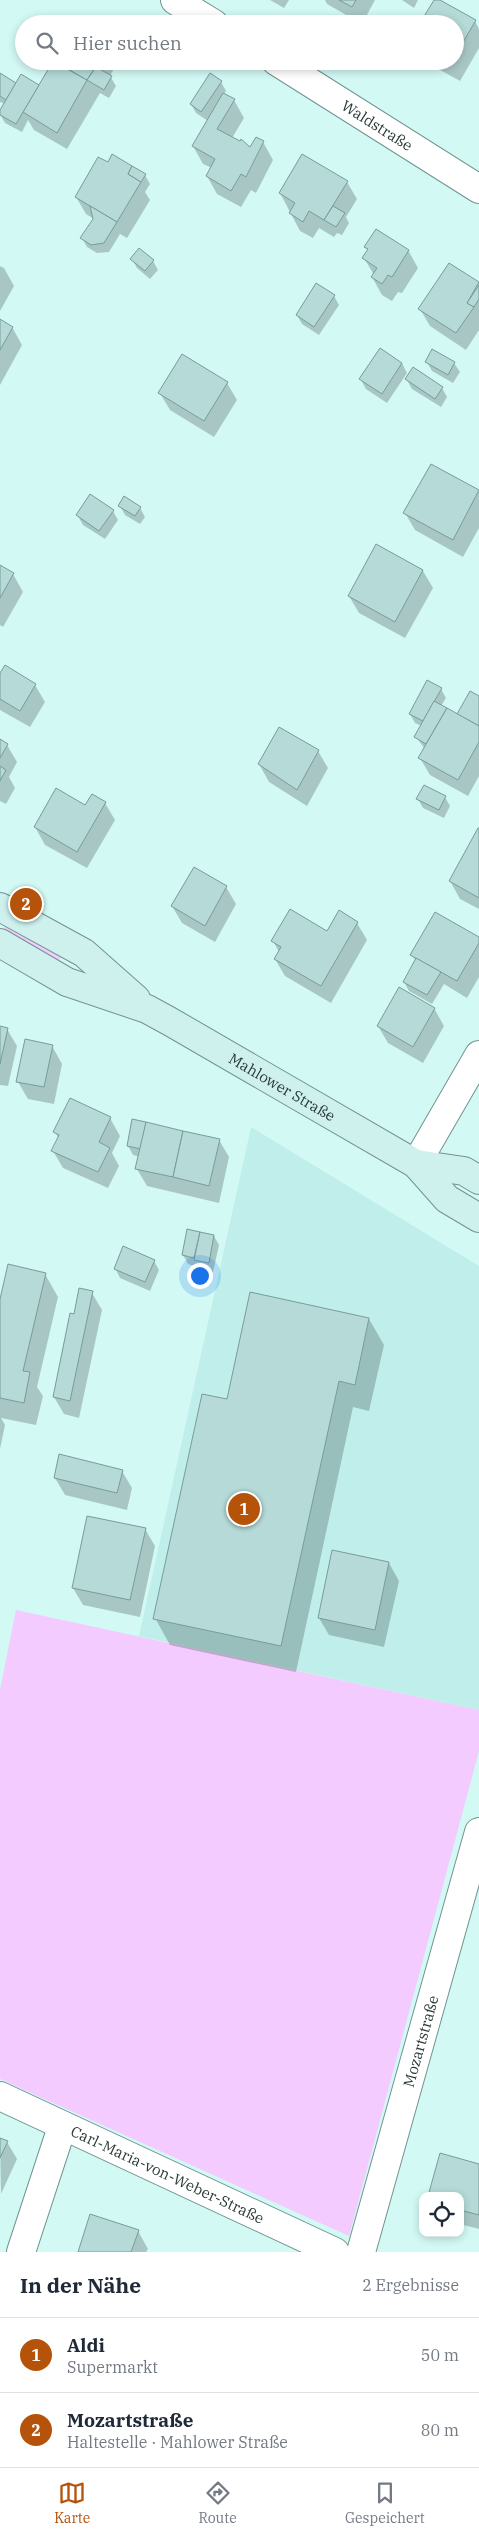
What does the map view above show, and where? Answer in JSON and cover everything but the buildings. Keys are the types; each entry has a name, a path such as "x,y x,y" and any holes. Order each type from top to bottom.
{"main road":[{"name":"Mahlower Straße","path":"0,907 84,953 147,1009"},
{"name":"Mahlower Straße","path":"0,943 67,982 147,1009 416,1164 447,1199 479,1218"},
{"name":"Mahlower Straße","path":"416,1164 464,1171 479,1180"}],"street":[{"path":"175,0 199,15"},
{"name":"Waldstraße","path":"290,70 479,189"},
{"path":"416,1164 479,1055"},
{"name":"Mozartstraße","path":"361,2252 475,1871 479,1832"},
{"name":"Carl-Maria-von-Weber-Straße","path":"0,2096 62,2127 335,2252"},
{"path":"21,2252 62,2127"}],"shaded area":[{"path":"7,923 62,955 57,964 2,933"},
{"path":"251,1127 479,1266 479,1710 139,1636"},
{"path":"16,1610 479,1710 479,1751 349,2236 0,2079 0,1690"}],"place":[{"name":"Mozartstraße","path":"26,904"},
{"name":"Aldi","path":"244,1509"}]}
